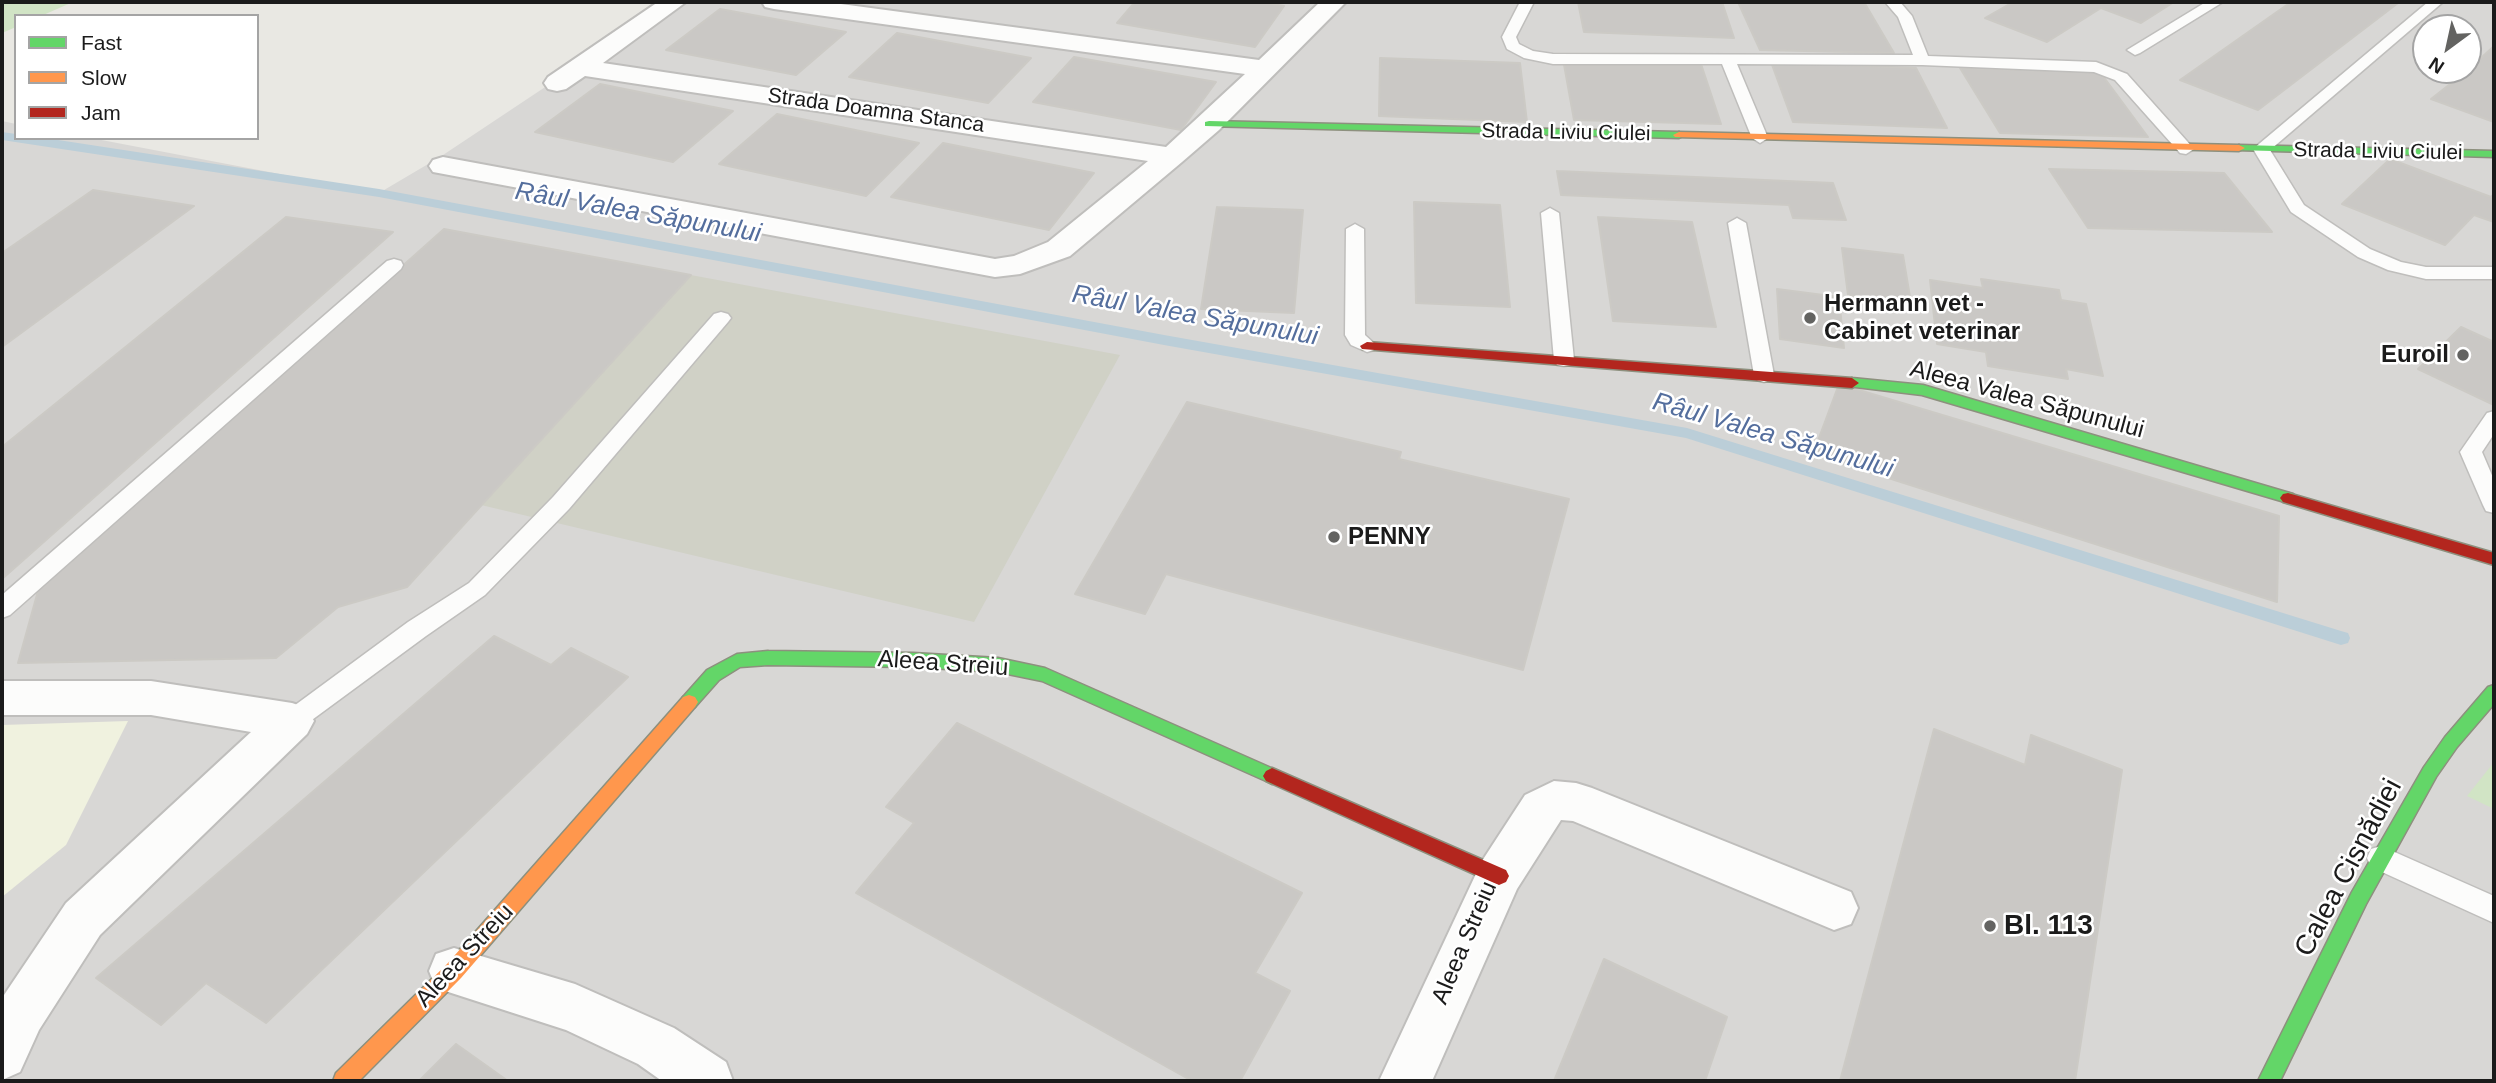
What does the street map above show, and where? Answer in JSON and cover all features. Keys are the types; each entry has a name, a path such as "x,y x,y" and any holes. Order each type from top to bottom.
{"street":[{"path":"557,83 674,2"},
{"path":"774,2 1265,69"},
{"path":"443,166 995,268 1020,265 1059,248 1172,156 1209,124 1334,2"},
{"name":"Strada Doamna Stanca","path":"579,67 1172,156"},
{"name":"Strada Liviu Ciulei","path":"1209,124 2186,149 2494,154"},
{"name":"Aleea Valea Săpunului","path":"1367,346 1764,374 1923,390 2494,559"},
{"name":"Aleea Streiu","path":"344,1081 454,971 713,675 737,661 768,658 999,665 1045,675 1499,876 1405,1081"},
{"name":"Calea Cisnădiei","path":"2269,1081 2359,898 2430,772 2451,742 2494,692"},
{"path":"2,698 151,698 292,721"},
{"path":"2,1054 21,1013 83,919 292,721"},
{"path":"1499,876 1541,810 1554,800 1576,802 1834,908"},
{"path":"454,971 575,1008 656,1046 707,1081"}],"lane":[{"path":"1527,2 1509,37 1512,46 1529,55 1553,59 1922,60 2096,67 2121,77 2186,149"},
{"path":"1892,2 1905,16 1922,60"},
{"path":"2135,50 2216,2"},
{"name":"Strada Liviu Ciulei","path":"2262,149 2436,2"},
{"path":"1728,61 1760,138"},
{"path":"2262,149 2297,208 2364,253 2395,266 2426,273 2494,273"},
{"path":"1550,213 1564,360"},
{"path":"1737,223 1764,374"},
{"path":"1355,229 1355,335 1358,341 1367,346"},
{"path":"2,609 394,265"},
{"path":"292,721 417,629 477,589 561,503 721,318"},
{"path":"2494,418 2471,452 2494,505"},
{"path":"2381,859 2494,910"}],"shaded area":[{"path":"673,2 2494,2 2494,1081 2,1081 2,121 14,124 14,140 101,140 379,193 440,157"},
{"path":"444,229 1120,355 974,622 481,505 407,587 338,607 276,658 18,663 38,591"},
{"path":"128,721 66,845 2,897 2,725"}],"green space":[{"path":"2,2 73,2 46,14 14,14 14,28 2,33"},
{"path":"2494,762 2494,809 2467,796"}],"building":[{"path":"1135,2 1260,2 1284,6 1255,47 1117,23"},
{"path":"1578,2 1722,2 1734,38 1584,32"},
{"path":"1738,2 1864,2 1894,53 1760,50"},
{"path":"2013,2 2174,2 2141,23 2101,8 2047,42 1985,18"},
{"path":"2291,2 2398,3 2258,110 2180,80"},
{"path":"720,9 846,32 796,75 666,50"},
{"path":"897,33 1031,58 988,103 849,77"},
{"path":"2494,46 2494,122 2431,99 2450,84 2482,84 2482,57"},
{"path":"1074,57 1216,82 1181,130 1033,102"},
{"path":"1380,58 1520,63 1527,122 1379,116"},
{"path":"1563,59 1701,64 1721,124 1574,120"},
{"path":"1771,62 1916,68 1947,128 1793,122"},
{"path":"1960,68 2100,72 2148,137 2000,133"},
{"path":"600,84 733,111 673,162 535,132"},
{"path":"777,114 919,143 866,196 719,164"},
{"path":"943,143 1094,173 1049,230 891,197"},
{"path":"2390,159 2491,197 2494,194 2494,222 2474,215 2445,245 2342,204"},
{"path":"2049,169 2224,173 2272,232 2088,228"},
{"path":"1557,171 1833,183 1846,220 1793,218 1789,205 1561,195"},
{"path":"93,190 194,206 2,347 2,253"},
{"path":"1414,202 1500,205 1510,307 1416,303"},
{"path":"1217,207 1303,210 1294,313 1201,309"},
{"path":"286,217 393,232 2,579 2,447"},
{"path":"1598,217 1692,222 1716,327 1613,321"},
{"path":"444,229 691,275 407,587 338,607 276,658 18,663 38,591"},
{"path":"1842,248 1903,255 1911,303 1848,295"},
{"path":"1981,279 2059,290 2061,300 2086,304 2103,376 2066,369 2068,379 1988,366 1986,352 1937,344 1930,280 1983,288"},
{"name":"Hermann vet - Cabinet veterinar","path":"1777,289 1839,297 1844,348 1780,339"},
{"name":"Euroil","path":"2461,327 2494,342 2494,405 2418,369"},
{"path":"1839,384 2279,516 2277,602 1813,454"},
{"name":"PENNY","path":"1187,402 1401,452 1399,459 1569,499 1523,670 1166,574 1145,614 1075,594"},
{"path":"494,636 551,665 571,648 628,677 266,1023 206,983 161,1025 96,978"},
{"path":"957,723 1302,893 1255,973 1290,991 1240,1081 1192,1081 856,893 914,823 886,807"},
{"name":"Bl. 113","path":"1934,729 2025,765 2031,735 2122,770 2075,1081 1840,1081"},
{"path":"1604,959 1727,1017 1705,1081 1554,1081"},
{"path":"456,1044 508,1081 419,1081"}],"waterway":[{"name":"Râul Valea Săpunului","path":"2,136 14,138"},
{"name":"Râul Valea Săpunului","path":"31,140 379,193 1164,340 1687,433 2341,638"}],"traffic: fast":[{"path":"1209,124 1679,135"},
{"path":"2239,148 2494,154"},
{"path":"1852,383 1923,390 2288,498"},
{"path":"689,702 713,675 737,661 768,658 913,660 998,665 1045,675 1272,776"},
{"path":"2269,1081 2359,898 2430,772 2451,742 2494,692"}],"traffic: slow":[{"path":"1679,135 2239,148"},
{"path":"344,1081 454,971 689,702"}],"traffic: jam":[{"path":"1367,346 1852,383"},
{"path":"2288,498 2494,559"},
{"path":"1272,776 1499,876"}],"place":[{"name":"Hermann vet - Cabinet veterinar","path":"1810,318"},
{"name":"Euroil","path":"2463,355"},
{"name":"PENNY","path":"1334,537"},
{"name":"Bl. 113","path":"1990,926"}]}
